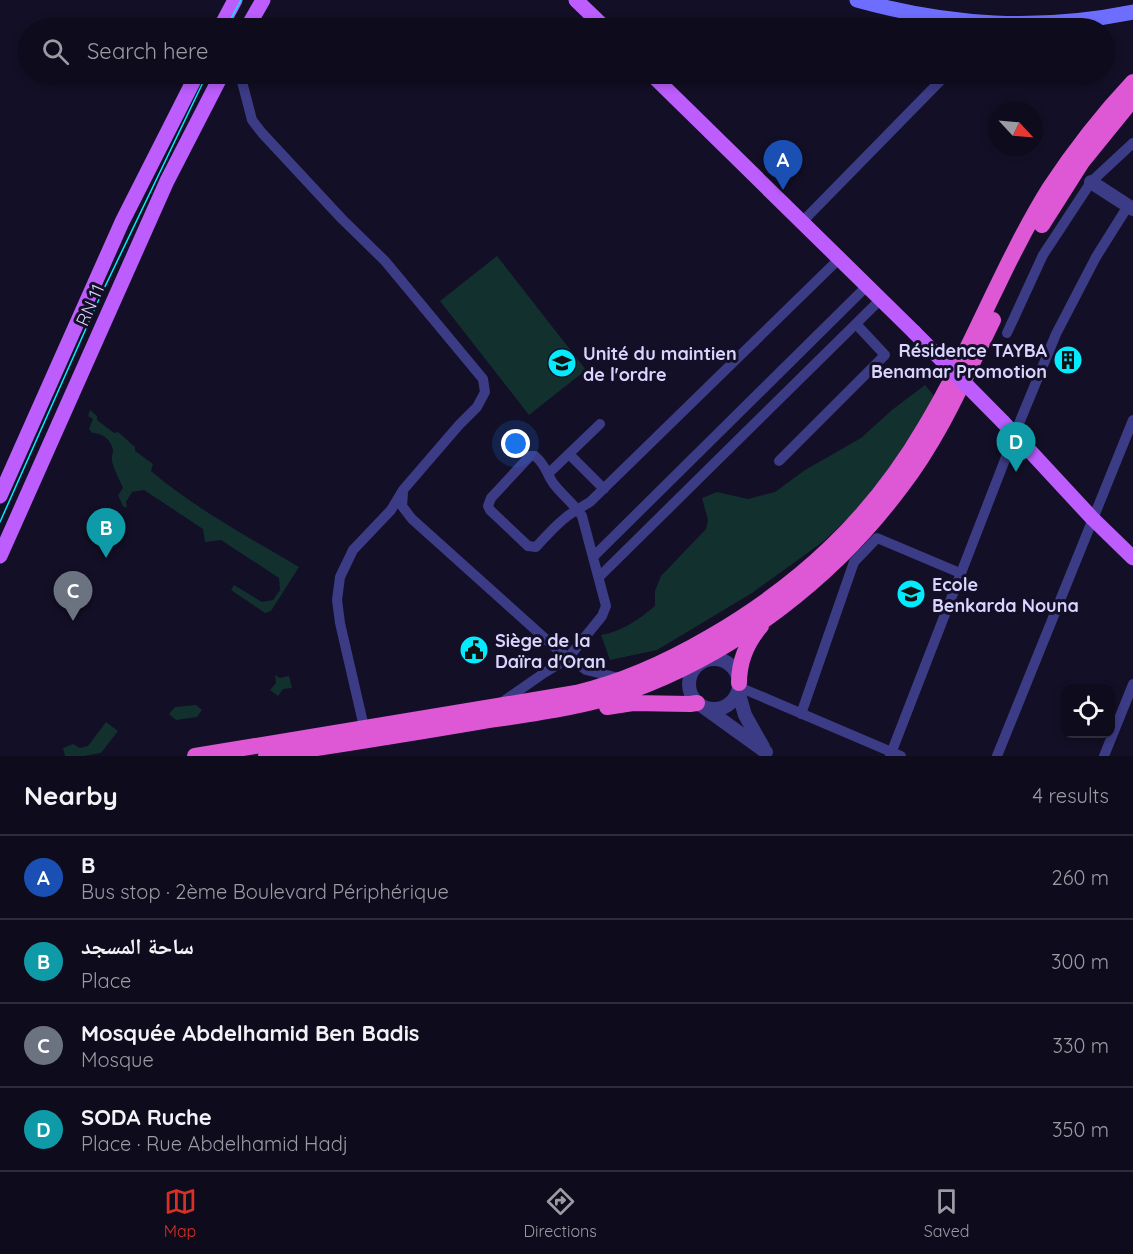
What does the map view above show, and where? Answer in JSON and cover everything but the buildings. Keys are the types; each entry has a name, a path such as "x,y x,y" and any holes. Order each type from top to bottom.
{"highway":[{"path":"195,756 576,693 628,679 684,652 785,589 846,533 893,477 926,427 1048,191 1089,131 1133,82"},
{"path":"266,756 570,706 621,693 660,679 711,653 766,619 829,568 875,521 902,486 939,427 1016,273 1052,208 1082,162 1133,99"},
{"path":"738,687 743,656 766,619"},
{"path":"570,706 585,710 633,703 701,705"}],"main road":[{"path":"225,18 235,0"},
{"path":"253,18 263,0"},
{"path":"576,0 595,18"},
{"path":"857,0 941,18"},
{"path":"1102,18 1133,12"},
{"name":"RN 11","path":"0,496 122,222 192,84"},
{"name":"RN 11","path":"0,556 166,180 217,84"},
{"path":"661,84 914,332 1133,558"}],"street":[{"path":"243,84 252,120 262,133 342,219 386,261 483,379 484,392 477,407 403,490 391,510 353,550 340,577 337,589 340,623 364,727"},
{"path":"803,221 937,84"},
{"path":"1007,333 1042,255 1091,182 1133,143"},
{"path":"738,687 894,755 960,573 1056,334 1096,257 1130,207 1091,182"},
{"path":"497,706 559,664 563,655 604,612 605,602 584,519 578,510 551,481 549,473 537,457 530,456 491,498 488,506 490,510 528,546 533,547 565,518 578,510 590,502 604,489 840,258"},
{"path":"593,557 867,286"},
{"path":"599,577 881,299"},
{"path":"779,461 885,355 856,324"},
{"path":"997,756 1133,420"},
{"path":"549,473 600,424"},
{"path":"568,454 604,489"},
{"path":"403,490 402,506 412,519 563,655 586,670 628,679"},
{"path":"801,714 854,562 877,538 960,573"},
{"path":"714,659 728,663 737,675 745,715 767,754 701,705 690,689 691,675 699,663 714,659"},
{"path":"1104,756 1133,684"},
{"path":"701,705 722,708 734,698 738,687"}],"green space":[{"path":"497,256 586,370 529,415 440,301"},
{"path":"925,385 935,397 872,496 824,541 752,593 657,650 610,660 601,635 630,624 655,606 655,591 661,576 706,529 708,520 702,498 717,492 748,499 775,492 805,470 861,438"},
{"path":"90,410 97,416 97,420 114,433 118,432 135,447 135,451 153,464 151,471 168,485 223,522 299,567 271,611 265,613 231,590 234,585 262,602 273,600 280,590 279,578 221,540 205,542 203,529 144,490 132,492 126,502 127,508 123,506 118,495 123,488 115,471 112,446 106,438 92,433 89,429 93,419 88,416"},
{"path":"275,675 280,678 289,676 292,688 283,689 278,696 270,690 276,683"},
{"path":"196,705 202,710 197,717 176,720 169,714 175,707"},
{"path":"106,722 118,731 101,753 65,756 63,748 73,744 80,748 88,746"}],"tram line":[{"path":"231,18 241,0"},
{"path":"0,522 100,297 202,84"}],"place":[{"name":"B","path":"783,190"},
{"name":"Résidence TAYBA Benamar Promotion","path":"1068,360"},
{"name":"Unité du maintien de l'ordre","path":"562,363"},
{"name":"SODA Ruche","path":"1016,472"},
{"name":"ساحة المسجد","path":"106,558"},
{"name":"Ecole Benkarda Nouna","path":"911,594"},
{"name":"Mosquée Abdelhamid Ben Badis","path":"73,621"},
{"name":"Siège de la Daïra d'Oran","path":"474,650"}]}
